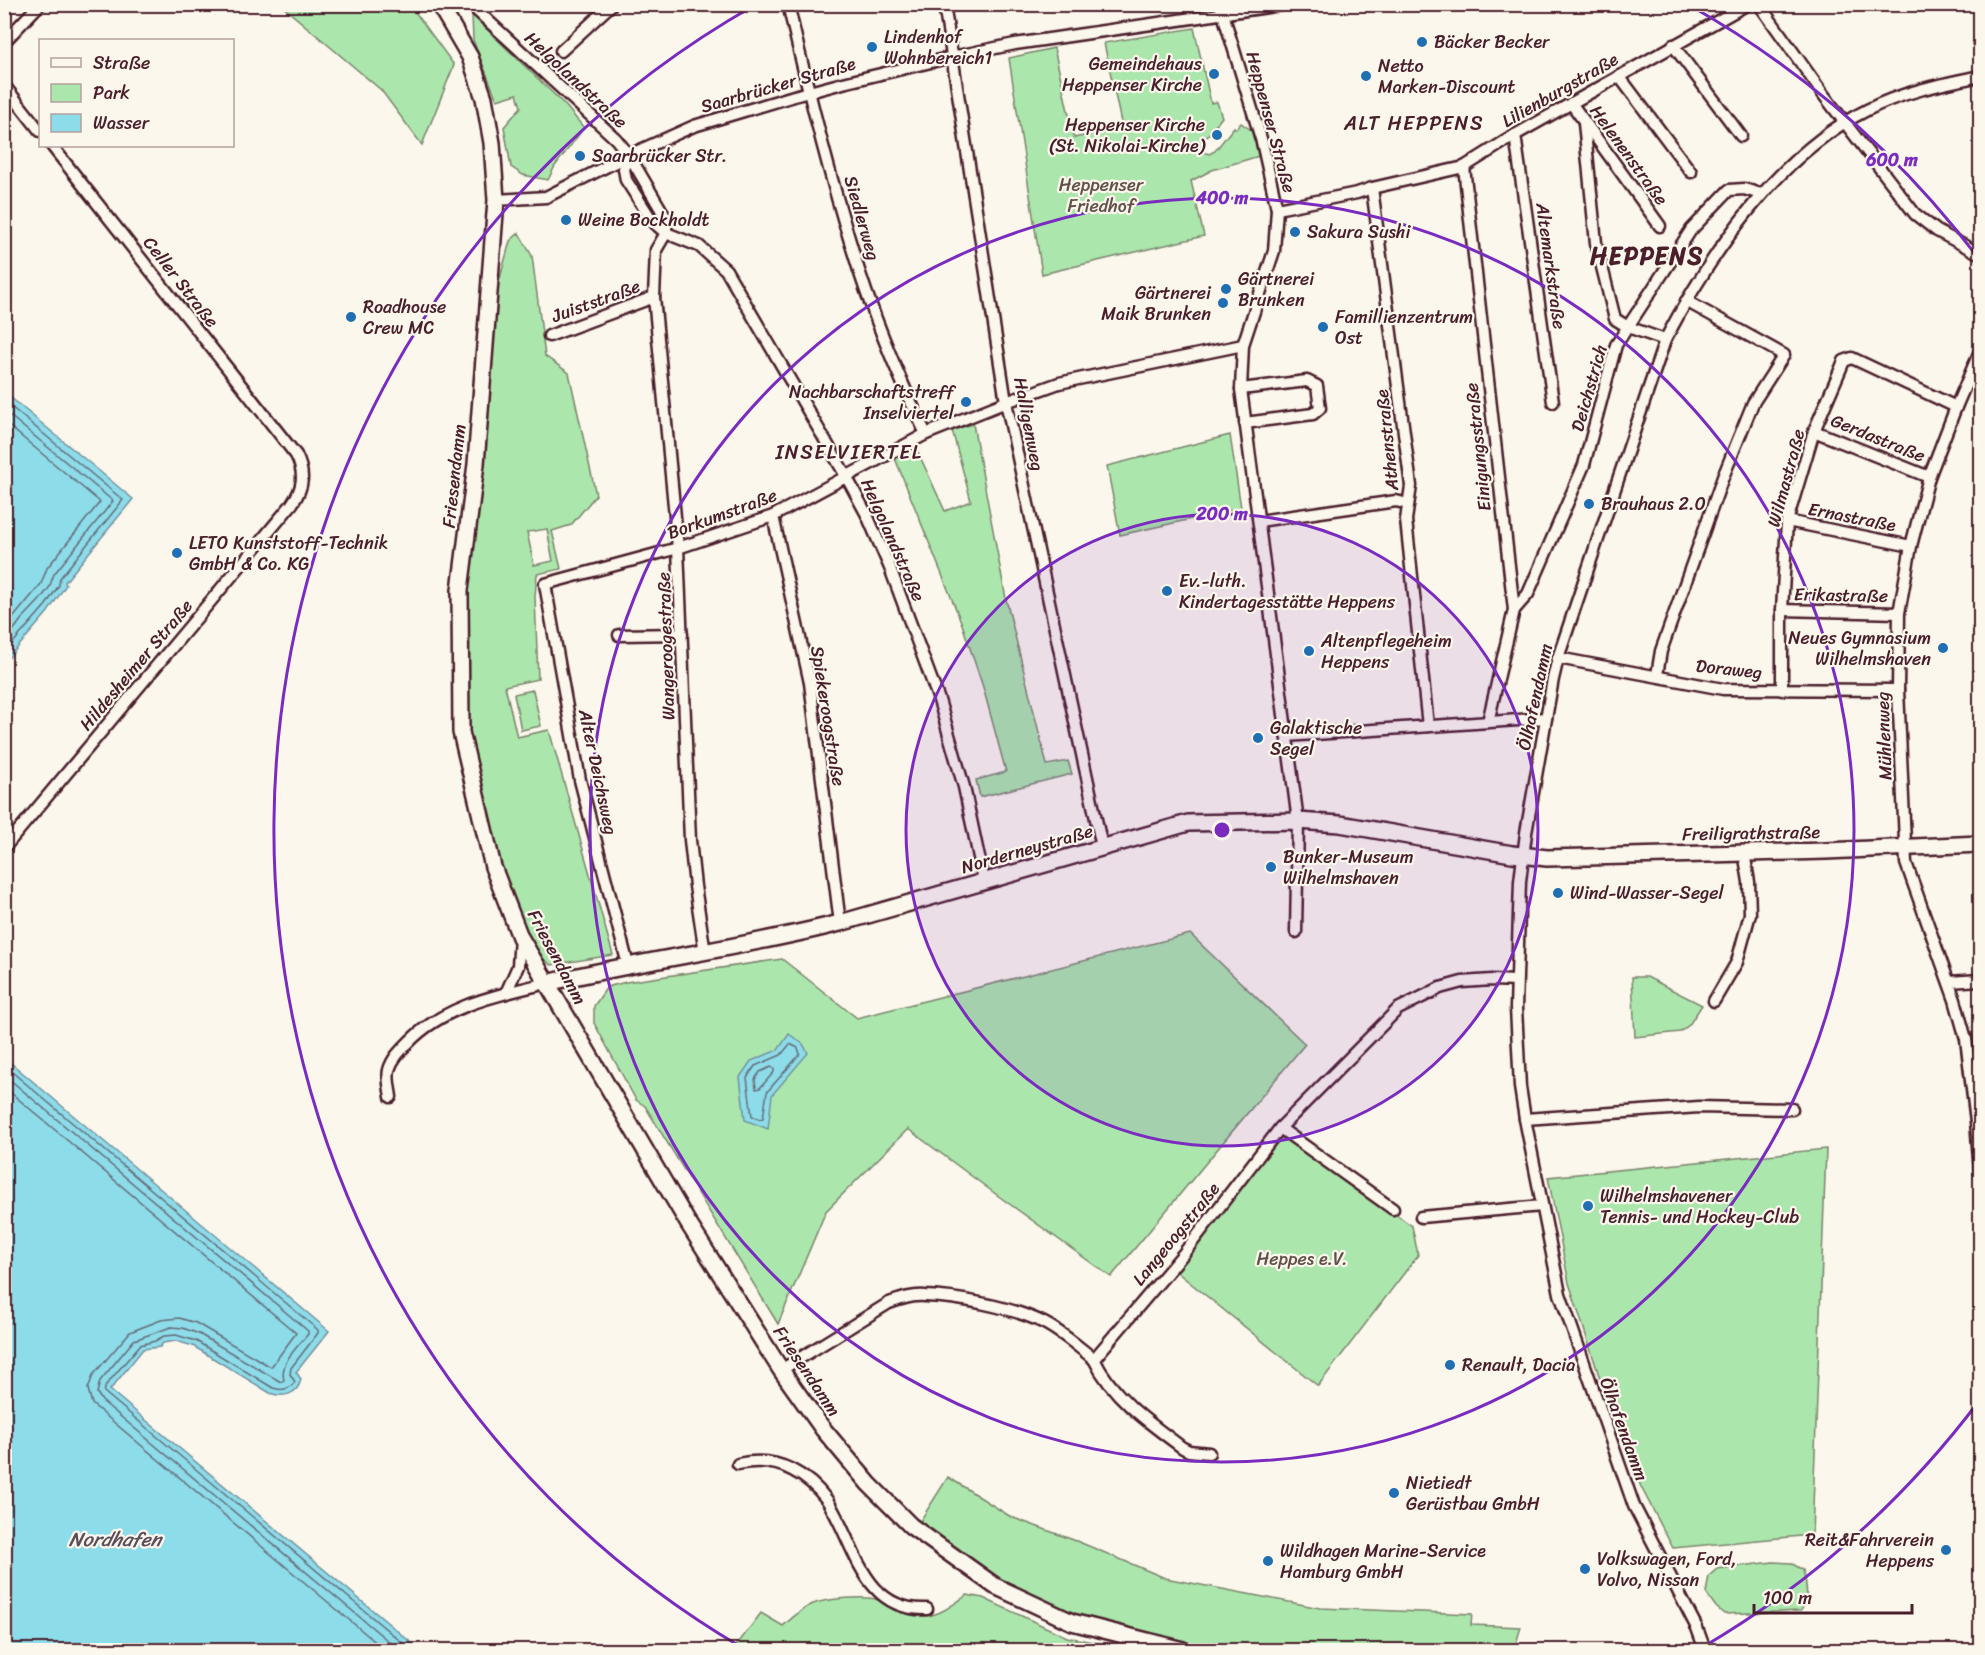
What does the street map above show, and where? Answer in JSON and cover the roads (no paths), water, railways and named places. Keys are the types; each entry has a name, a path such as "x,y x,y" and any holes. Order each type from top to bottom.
{"main road":[{"name":"Friesendamm","path":"444,8 470,57 484,98 492,143 496,200 476,464 460,590 461,732 493,867 520,937 688,1223 781,1370 823,1429 887,1504 911,1526 995,1586 1072,1622 1183,1650"},
{"name":"Norderneystraße","path":"547,983 628,965 783,938 840,924 1188,823 1298,821 1340,824 1523,855"},
{"name":"Freiligrathstraße","path":"1523,855 1547,858 1980,844"}],"street":[{"path":"4,42 40,4"},
{"path":"561,51 612,4"},
{"name":"Siedlerweg","path":"788,4 809,92 852,249 887,346 926,434"},
{"name":"Halligenweg","path":"944,4 1006,402 1102,847"},
{"name":"Saarbrücker Straße","path":"496,200 546,197 629,155 694,126 809,92 1015,44 1222,9 1261,10 1288,4"},
{"name":"Lilienburgstraße","path":"1277,209 1357,193 1464,167 1515,135 1748,4"},
{"path":"1759,4 1823,94 1915,214 1937,231 1980,254"},
{"name":"Helgolandstraße","path":"472,6 544,66 616,139 629,155 624,169 626,180 653,222 666,233 699,246 726,270 846,476 867,515 890,568 939,700 964,787 984,881"},
{"name":"Heppenser Straße","path":"1222,9 1262,142 1277,209 1274,251 1243,345 1241,389 1298,821 1296,932"},
{"path":"1673,45 1742,136"},
{"path":"1619,76 1691,172"},
{"name":"Ölhafendamm","path":"1705,1650 1697,1628 1630,1496 1560,1294 1525,1119 1518,1051 1516,981 1520,881 1546,718 1558,658 1665,340 1686,301 1761,194 1788,167 1846,122 1867,109 1906,94 1980,76"},
{"path":"4,85 39,130"},
{"name":"Helenenstraße","path":"1571,103 1660,226"},
{"path":"1584,123 1596,243 1615,319 1628,327 1665,340"},
{"name":"Altemarkstraße","path":"1515,135 1553,402"},
{"name":"Celler Straße","path":"53,147 284,440"},
{"name":"Einigungsstraße","path":"1464,167 1514,610 1488,722"},
{"name":"Athenstraße","path":"1372,188 1412,486 1406,520 1428,726"},
{"name":"Deichstrich","path":"1514,610 1528,594 1584,465 1616,345 1691,230 1729,190 1744,189 1761,194"},
{"name":"Wangeroogestraße","path":"666,233 657,250 654,297 678,548 690,840 705,953"},
{"name":"Juiststraße","path":"549,336 654,297"},
{"path":"1657,675 1661,651 1723,477 1753,403 1784,355 1686,301"},
{"name":"Borkumstraße","path":"544,584 678,548 773,516 926,434 1059,383 1243,345"},
{"name":"Mühlenweg","path":"1980,351 1929,477 1911,546 1899,613 1898,690 1906,863 1949,982 1966,1039 1978,1122 1980,1172"},
{"name":"Wilmastraße","path":"1782,690 1782,610 1787,521 1814,431 1844,360 1852,358 1956,407"},
{"path":"1241,389 1307,381 1317,386 1320,408 1313,414 1245,423"},
{"name":"Gerdastraße","path":"1814,431 1929,477"},
{"name":"Hildesheimer Straße","path":"4,848 297,497 302,486 301,465 284,440"},
{"path":"1259,520 1396,501 1408,504"},
{"name":"Spiekeroogstraße","path":"773,516 810,682 840,924"},
{"name":"Ernastraße","path":"1787,521 1911,546"},
{"name":"Alter Deichsweg","path":"544,584 580,780 628,965"},
{"name":"Erikastraße","path":"1782,610 1899,613"},
{"path":"619,635 682,634"},
{"name":"Doraweg","path":"1558,658 1723,689 1898,690"},
{"path":"1286,736 1546,718"},
{"path":"1714,1002 1737,962 1750,914 1749,882 1744,852"},
{"path":"506,993 518,966 520,937"},
{"path":"1949,982 1980,980"},
{"name":"Langeoogstraße","path":"1094,1359 1184,1253 1280,1128 1398,1009 1440,988 1462,982 1516,981"},
{"path":"391,1097 389,1068 393,1060 411,1039 438,1018 506,993 547,983"},
{"path":"1525,1119 1699,1107 1792,1109"},
{"path":"1280,1128 1393,1209"},
{"path":"1421,1217 1542,1206"},
{"path":"781,1370 889,1303 924,1296 969,1302 1025,1315 1057,1331 1094,1359 1101,1375 1143,1419 1182,1448 1209,1453"},
{"path":"738,1464 750,1461 767,1462 784,1466 808,1480 827,1501 861,1570 874,1587 883,1595 904,1606 927,1609"},
{"path":"1697,1628 1713,1650"}],"water":[{"path":"5,393 133,499 65,582 66,585 48,612 5,662"},
{"path":"789,1034 803,1044 808,1053 772,1095 768,1129 745,1120 740,1077 751,1061 778,1050"},
{"name":"Nordhafen","path":"4,1062 9,1066 11,1063 329,1331 296,1372 301,1379 297,1389 289,1394 270,1393 193,1346 176,1341 163,1343 160,1347 143,1349 110,1390 420,1650 5,1650"}],"tunnel":[{"path":"547,63 561,51"}],"place":[{"name":"Bäcker Becker","path":"1422,42"},
{"name":"Lindenhof Wohnbereich1","path":"872,47"},
{"name":"Gemeindehaus Heppenser Kirche","path":"1214,74"},
{"name":"Netto Marken-Discount","path":"1366,76"},
{"name":"Heppenser Kirche (St. Nikolai-Kirche)","path":"1217,135"},
{"name":"Saarbrücker Str.","path":"580,156"},
{"name":"Weine Bockholdt","path":"566,220"},
{"name":"Sakura Sushi","path":"1295,232"},
{"name":"Gärtnerei Brunken","path":"1226,289"},
{"name":"Gärtnerei Maik Brunken","path":"1223,303"},
{"name":"Roadhouse Crew MC","path":"351,317"},
{"name":"Famillienzentrum Ost","path":"1323,327"},
{"name":"Nachbarschaftstreff Inselviertel","path":"966,402"},
{"name":"Brauhaus 2.0","path":"1589,504"},
{"name":"LETO Kunststoff-Technik GmbH & Co. KG","path":"177,553"},
{"name":"Ev.-luth. Kindertagesstätte Heppens","path":"1167,591"},
{"name":"Neues Gymnasium Wilhelmshaven","path":"1943,648"},
{"name":"Altenpflegeheim Heppens","path":"1309,651"},
{"name":"Galaktische Segel","path":"1258,738"},
{"name":"Bunker-Museum Wilhelmshaven","path":"1271,867"},
{"name":"Wind-Wasser-Segel","path":"1558,893"},
{"name":"Wilhelmshavener Tennis- und Hockey-Club","path":"1588,1206"},
{"name":"Renault, Dacia","path":"1450,1365"},
{"name":"Nietiedt Gerüstbau GmbH","path":"1394,1493"},
{"name":"Reit&Fahrverein Heppens","path":"1946,1550"},
{"name":"Wildhagen Marine-Service Hamburg GmbH","path":"1268,1561"},
{"name":"Volkswagen, Ford, Volvo, Nissan","path":"1585,1569"}],"district":[{"name":"ALT HEPPENS","path":"1414,123"},
{"name":"HEPPENS","path":"1647,256"},
{"name":"INSELVIERTEL","path":"849,452"}],"park label":[{"name":"Heppenser Friedhof","path":"1101,195"},
{"name":"Heppes e.V.","path":"1302,1259"}]}
